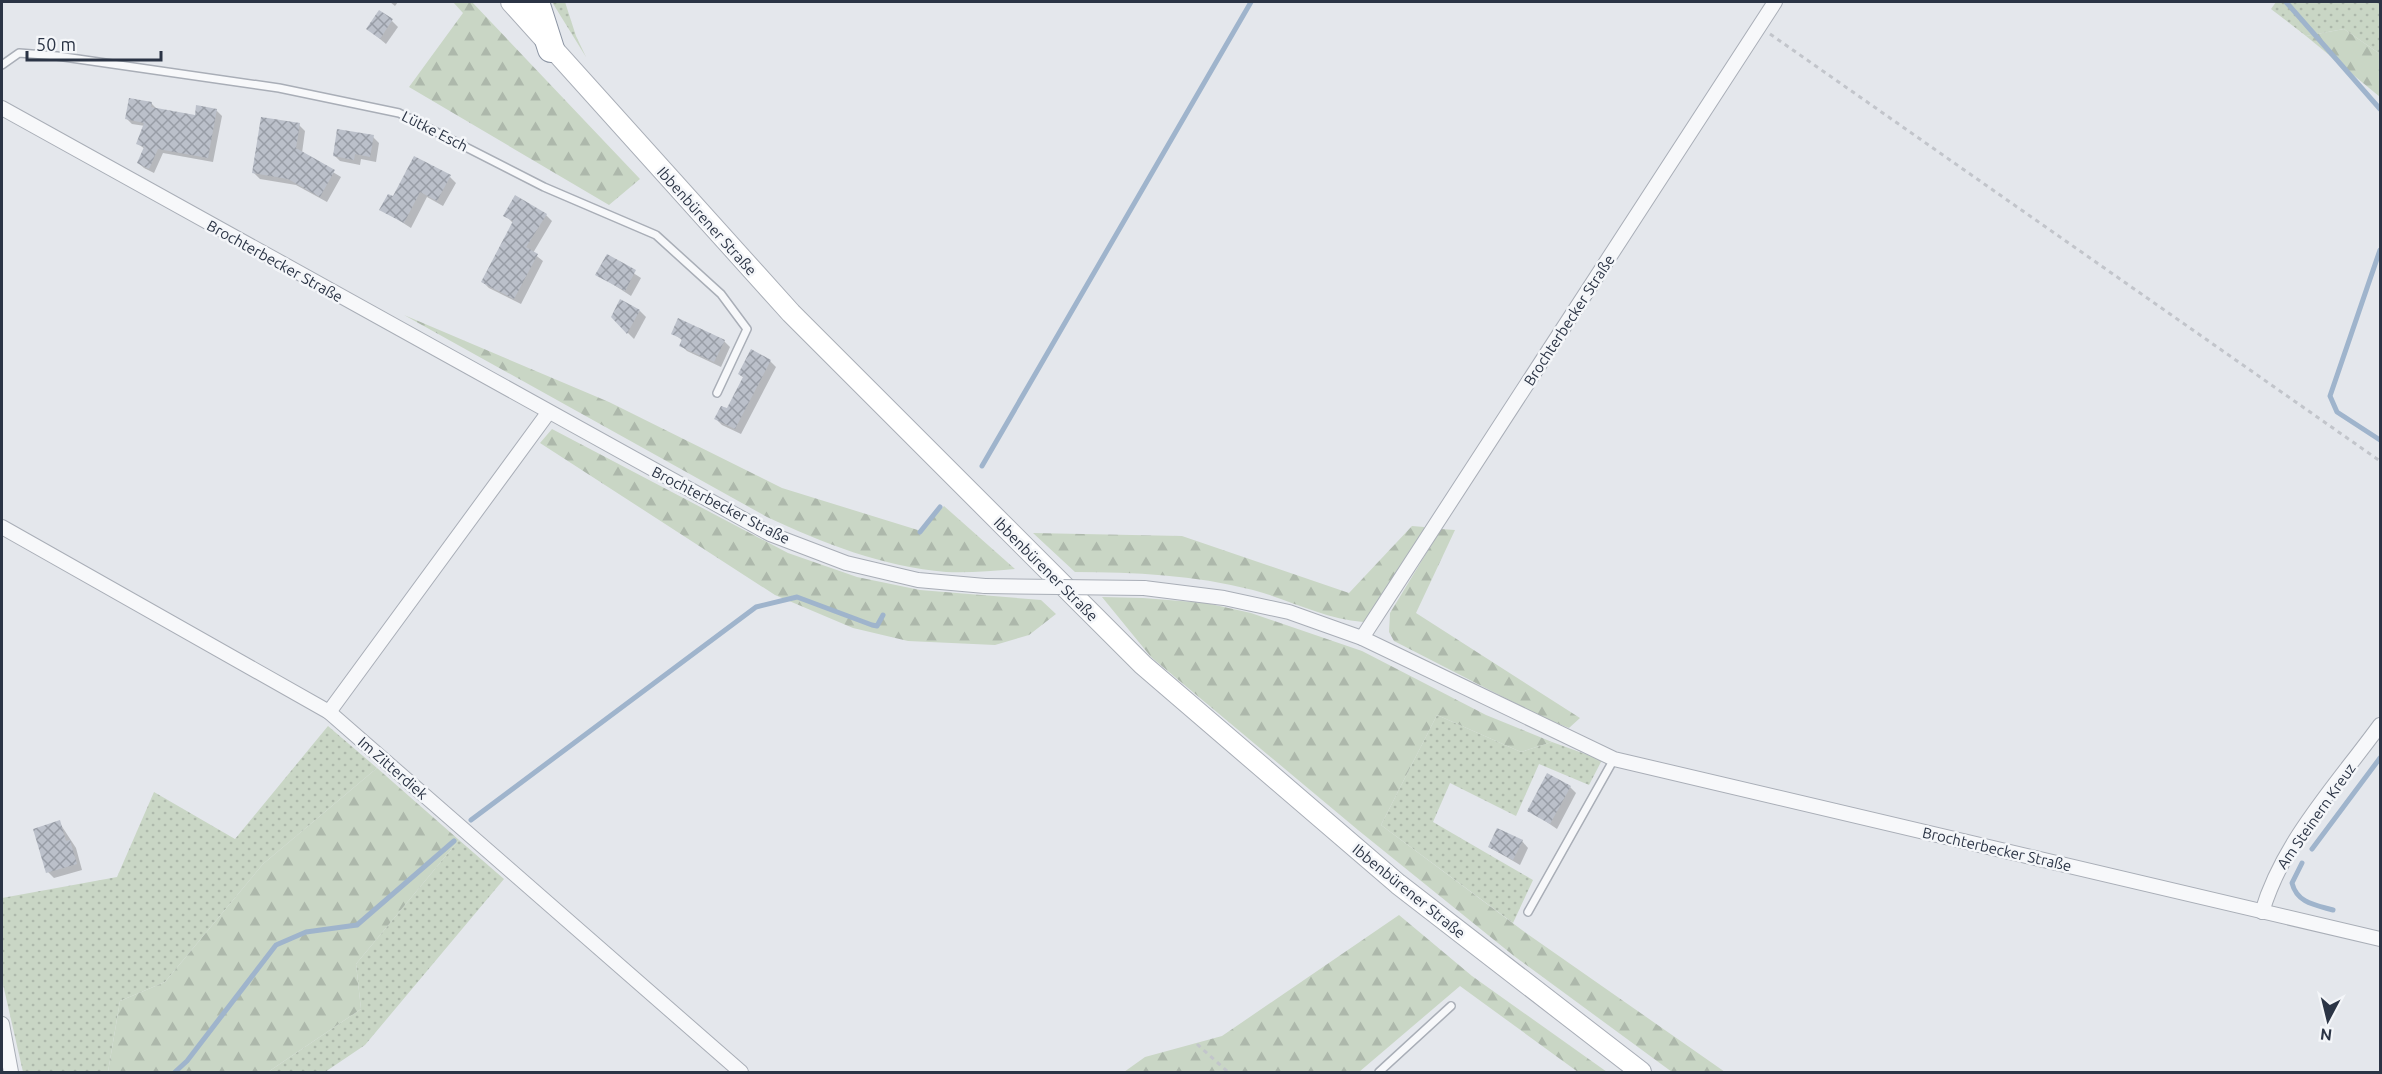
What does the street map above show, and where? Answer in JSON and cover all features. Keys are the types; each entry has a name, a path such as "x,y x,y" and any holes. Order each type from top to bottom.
{"highway":[{"path":"536,2 551,49"}],"main road":[{"name":"Ibbenbürener Straße","path":"511,2 791,313 1143,665 1398,884 1641,1072"}],"street":[{"name":"Brochterbecker Straße","path":"1362,638 1775,2"},
{"name":"Brochterbecker Straße","path":"2,108 548,413 770,534 846,563 918,580 985,586 1144,588 1224,598 1289,612 1362,638 1614,759 2380,939"},
{"path":"329,712 548,413"},
{"name":"Im Zitterdiek","path":"2,527 329,712 741,1072"},
{"name":"Am Steinern Kreuz","path":"2262,912 2271,882 2296,839 2380,725"},
{"path":"2,1024 11,1072"}],"lane":[{"name":"Lütke Esch","path":"2,65 19,53 57,56 279,88 399,113 544,187 656,235 721,294 747,328 717,393"},
{"path":"1528,912 1614,759"},
{"path":"1379,1072 1451,1006"}],"path":[{"path":"1759,27 2380,461"},
{"path":"1197,1044 1228,1072"}],"green space":[{"path":"453,2 472,2 640,179 609,205 409,87 463,13"},
{"path":"552,2 565,2 576,36 586,57"},
{"path":"2276,2 2380,2 2380,54 2344,29 2306,36 2271,9"},
{"path":"2344,29 2380,54 2380,97 2306,36"},
{"path":"404,315 609,402 782,488 921,531 944,506 1015,569 946,572 923,569 877,559 809,536 767,517"},
{"path":"552,429 788,553 857,577 920,590 1041,600 1056,614 1029,635 995,645 908,641 853,628 775,595 540,443"},
{"path":"1412,526 1424,527 1425,533 1370,618 1363,622 1321,613 1253,590 1209,581 1142,574 1075,572 1033,533 1182,536 1349,593"},
{"path":"1441,529 1455,530 1416,613 1580,718 1569,728 1544,718 1394,641 1389,632 1390,613"},
{"path":"1102,597 1206,603 1251,613 1362,651 1486,715 1552,742 1521,752 1437,715 1381,825 1526,933 1725,1072 1672,1072 1514,956 1358,830 1151,657"},
{"path":"1437,715 1521,752 1552,742 1602,760 1589,785 1539,764 1516,816 1450,783 1433,822 1533,880 1513,923 1381,825"},
{"path":"328,726 377,768 263,864 165,982 120,1001 108,1072 23,1072 2,980 2,898 117,877 154,792 235,839"},
{"path":"377,768 459,840 356,964 361,1009 268,1072 108,1072 120,1001 165,982 263,864"},
{"path":"459,840 504,879 365,1045 325,1072 268,1072 361,1009 356,964"},
{"path":"1399,915 1472,976 1607,1072 1578,1072 1460,986 1359,1072 1124,1072 1145,1057 1222,1036"}],"building":[{"path":"379,10 393,19 380,39 366,29"},
{"path":"129,98 152,102 151,107 195,115 196,105 217,109 208,158 158,149 149,169 137,163 144,147 136,144 144,123 125,119"},
{"path":"261,117 300,123 296,148 335,170 320,197 288,179 252,173"},
{"path":"337,129 374,135 370,157 355,154 354,160 333,156"},
{"path":"414,156 451,175 437,201 420,192 404,223 379,210 388,194 393,196"},
{"path":"515,195 547,214 526,247 538,254 514,299 481,282 513,221 503,216"},
{"path":"607,254 636,270 625,291 595,275"},
{"path":"620,299 640,310 627,334 611,317"},
{"path":"678,318 725,340 714,362 679,346 682,339 671,334"},
{"path":"751,349 771,360 735,429 714,419 721,406 727,408 743,377 738,374"},
{"path":"1547,773 1571,786 1550,824 1527,811"},
{"path":"60,820 66,841 70,840 77,864 46,873 33,829"},
{"path":"1497,828 1523,840 1513,860 1488,847"}],"waterway":[{"path":"982,466 1251,2"},
{"path":"2286,2 2380,109"},
{"path":"2380,250 2330,396 2337,412 2380,440"},
{"path":"920,532 940,507"},
{"path":"471,820 756,607 797,597 872,625 877,626 883,615"},
{"path":"2312,849 2380,758"},
{"path":"175,1072 187,1061 276,945 306,932 357,925 454,841"},
{"path":"2302,863 2292,883 2294,890 2302,899 2333,910"}]}
